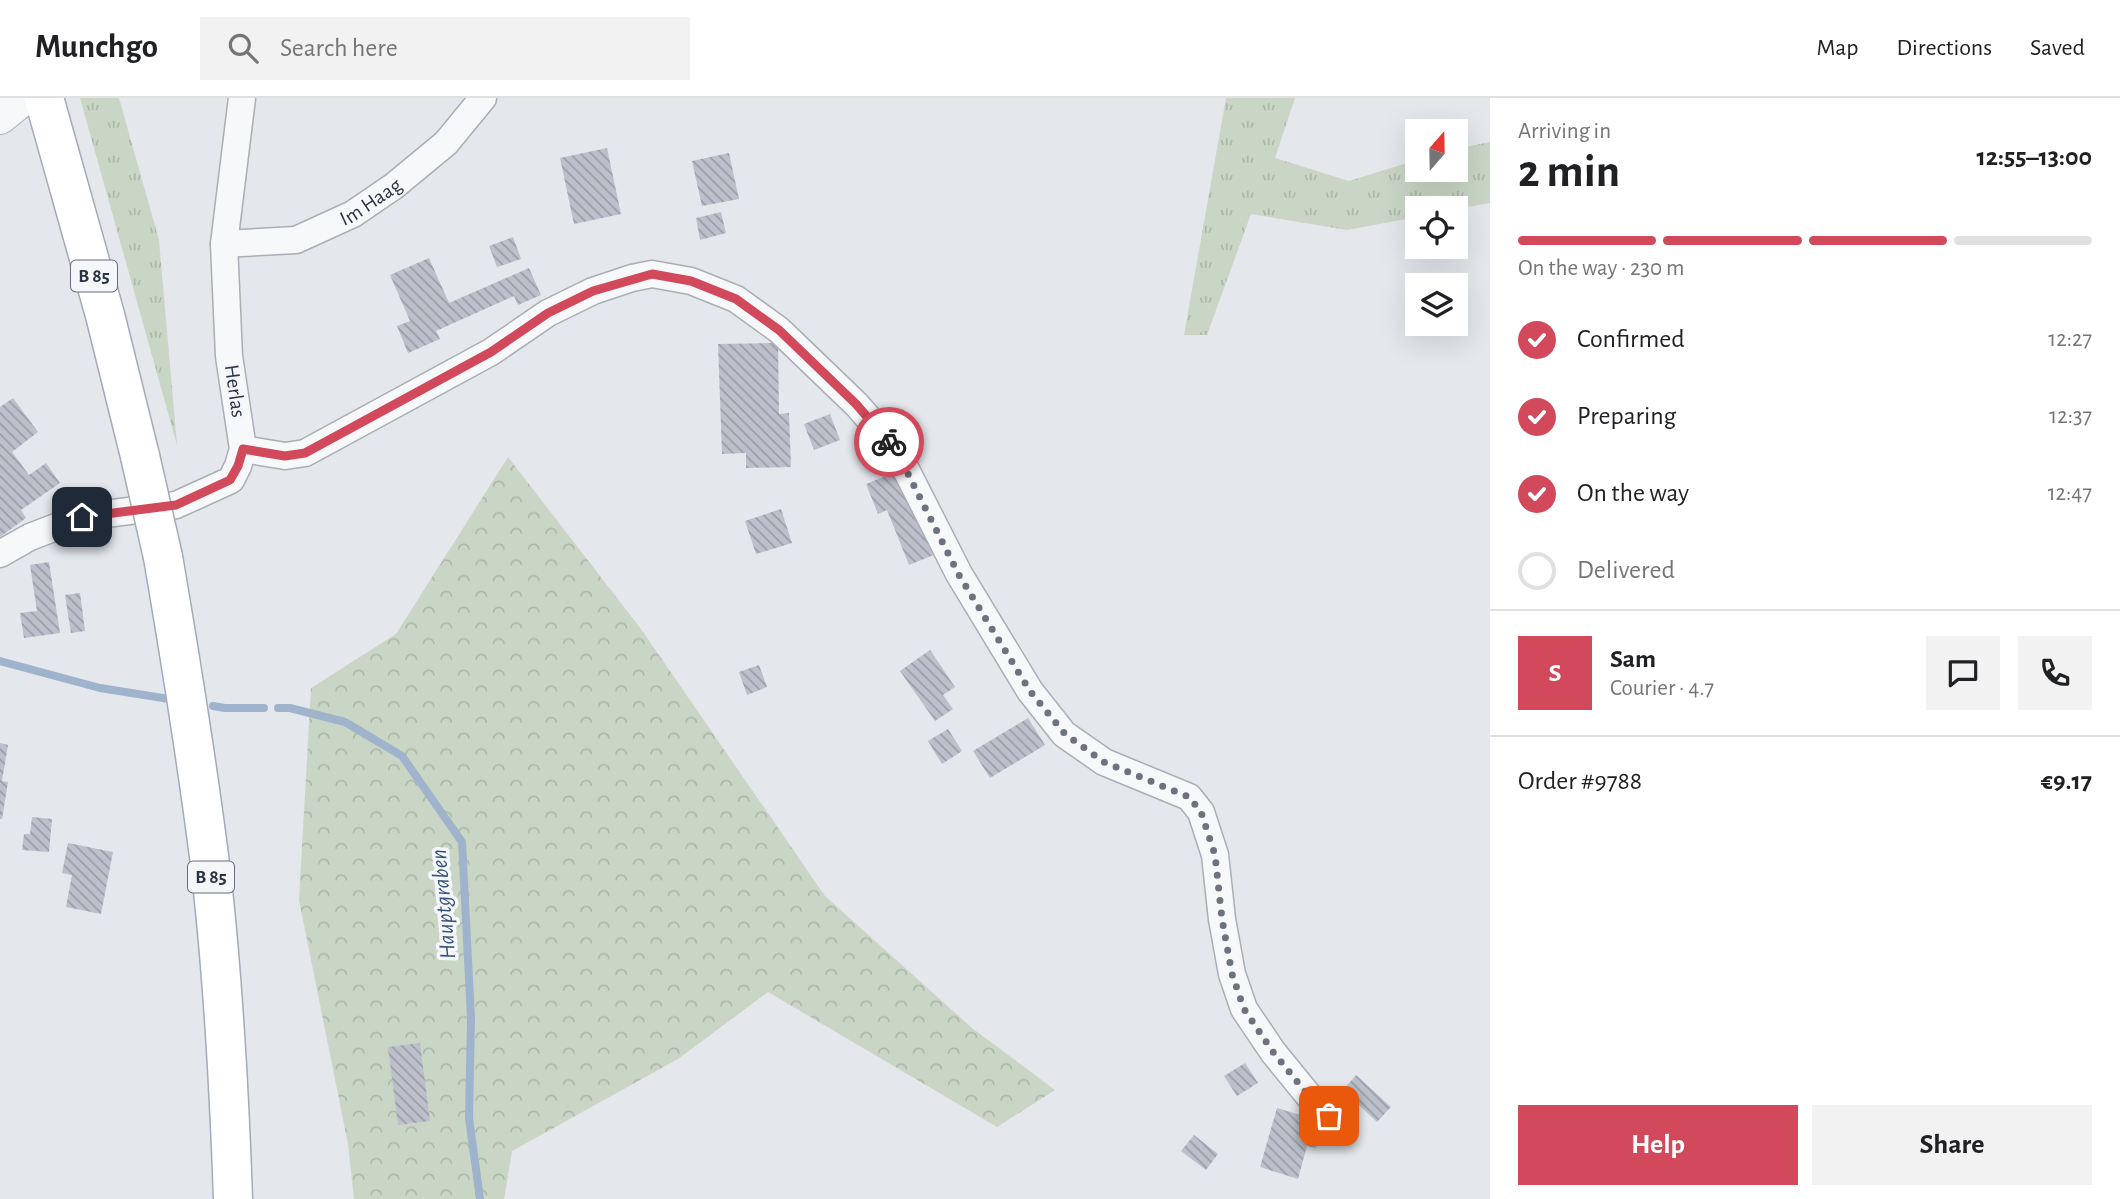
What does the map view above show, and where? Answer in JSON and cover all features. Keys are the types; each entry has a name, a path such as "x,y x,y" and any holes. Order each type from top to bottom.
{"main road":[{"name":"B 85","path":"44,98 105,315 140,456 163,557 189,706 209,858 228,1053 233,1199"}],"street":[{"path":"0,118 25,98"},
{"name":"Herlas","path":"242,98 224,244 229,356 243,449"},
{"name":"Im Haag","path":"224,244 296,240 353,214 394,186 446,143 483,98"},
{"path":"0,554 30,537 82,517 176,505 230,480 243,449 285,456 305,453 491,352 548,313 593,291 652,274 691,281 736,299 779,330 856,404 895,448 959,575 1030,691 1065,734 1104,762 1189,797 1201,812 1215,855 1222,919 1232,974 1244,1009 1273,1052 1317,1106 1340,1127"}],"green space":[{"path":"80,98 119,98 159,240 177,445"},
{"path":"1226,98 1295,98 1275,158 1349,181 1405,164 1405,182 1468,182 1468,147 1490,142 1490,203 1468,207 1468,196 1405,196 1405,219 1347,230 1251,214 1207,335 1184,335"},
{"path":"508,457 641,629 825,896 972,1028 1055,1090 997,1127 768,992 678,1059 512,1151 504,1199 354,1199 348,1144 299,900 311,688 396,634"}],"building":[{"path":"607,148 621,214 574,224 560,158"},
{"path":"729,153 739,199 702,206 692,161"},
{"path":"721,212 726,233 700,240 696,218"},
{"path":"513,237 521,259 497,267 489,246"},
{"path":"429,258 449,303 529,268 541,295 518,305 514,296 436,331 440,339 408,353 397,326 410,321 390,275"},
{"path":"778,343 779,414 789,413 791,467 746,468 746,453 722,454 718,344"},
{"path":"13,398 38,432 12,452 29,475 46,463 60,483 21,510 26,518 0,537 0,407"},
{"path":"830,414 840,440 814,450 804,424"},
{"path":"901,470 936,554 909,565 887,510 878,514 866,484"},
{"path":"781,509 792,543 756,554 745,521"},
{"path":"49,562 60,633 24,638 20,613 37,611 30,565"},
{"path":"80,593 85,631 71,633 65,595"},
{"path":"930,650 955,687 943,695 953,709 935,721 900,671"},
{"path":"759,665 767,687 747,695 739,672"},
{"path":"1028,718 1045,745 990,778 973,751"},
{"path":"948,729 962,751 942,764 928,741"},
{"path":"0,743 8,745 2,781 8,782 2,819 0,819"},
{"path":"32,817 52,819 49,852 22,850 24,834 30,834"},
{"path":"68,843 113,852 101,914 66,907 72,875 62,873"},
{"path":"420,1043 430,1121 398,1125 388,1047"},
{"path":"1245,1063 1258,1083 1237,1096 1224,1076"},
{"path":"1356,1075 1391,1107 1377,1122 1343,1090"},
{"path":"1277,1108 1324,1122 1316,1148 1307,1146 1298,1179 1260,1167"},
{"path":"1194,1135 1218,1154 1206,1170 1181,1151"}],"waterway":[{"name":"Hauptgraben","path":"0,661 100,688 169,699"},
{"name":"Hauptgraben","path":"213,706 264,708"},
{"name":"Hauptgraben","path":"278,708 290,708 345,722 402,756 462,842 471,1018 469,1118 480,1199"}],"way so far":[{"path":"889,442 895,448 959,575 1030,691 1065,734 1104,762 1189,797 1201,812 1215,855 1222,919 1232,974 1244,1009 1273,1052 1317,1106 1329,1116"}],"route":[{"path":"82,517 176,505 230,480 243,449 285,456 305,453 491,352 548,313 593,291 652,274 691,281 736,299 779,330 856,404 889,442"}]}
